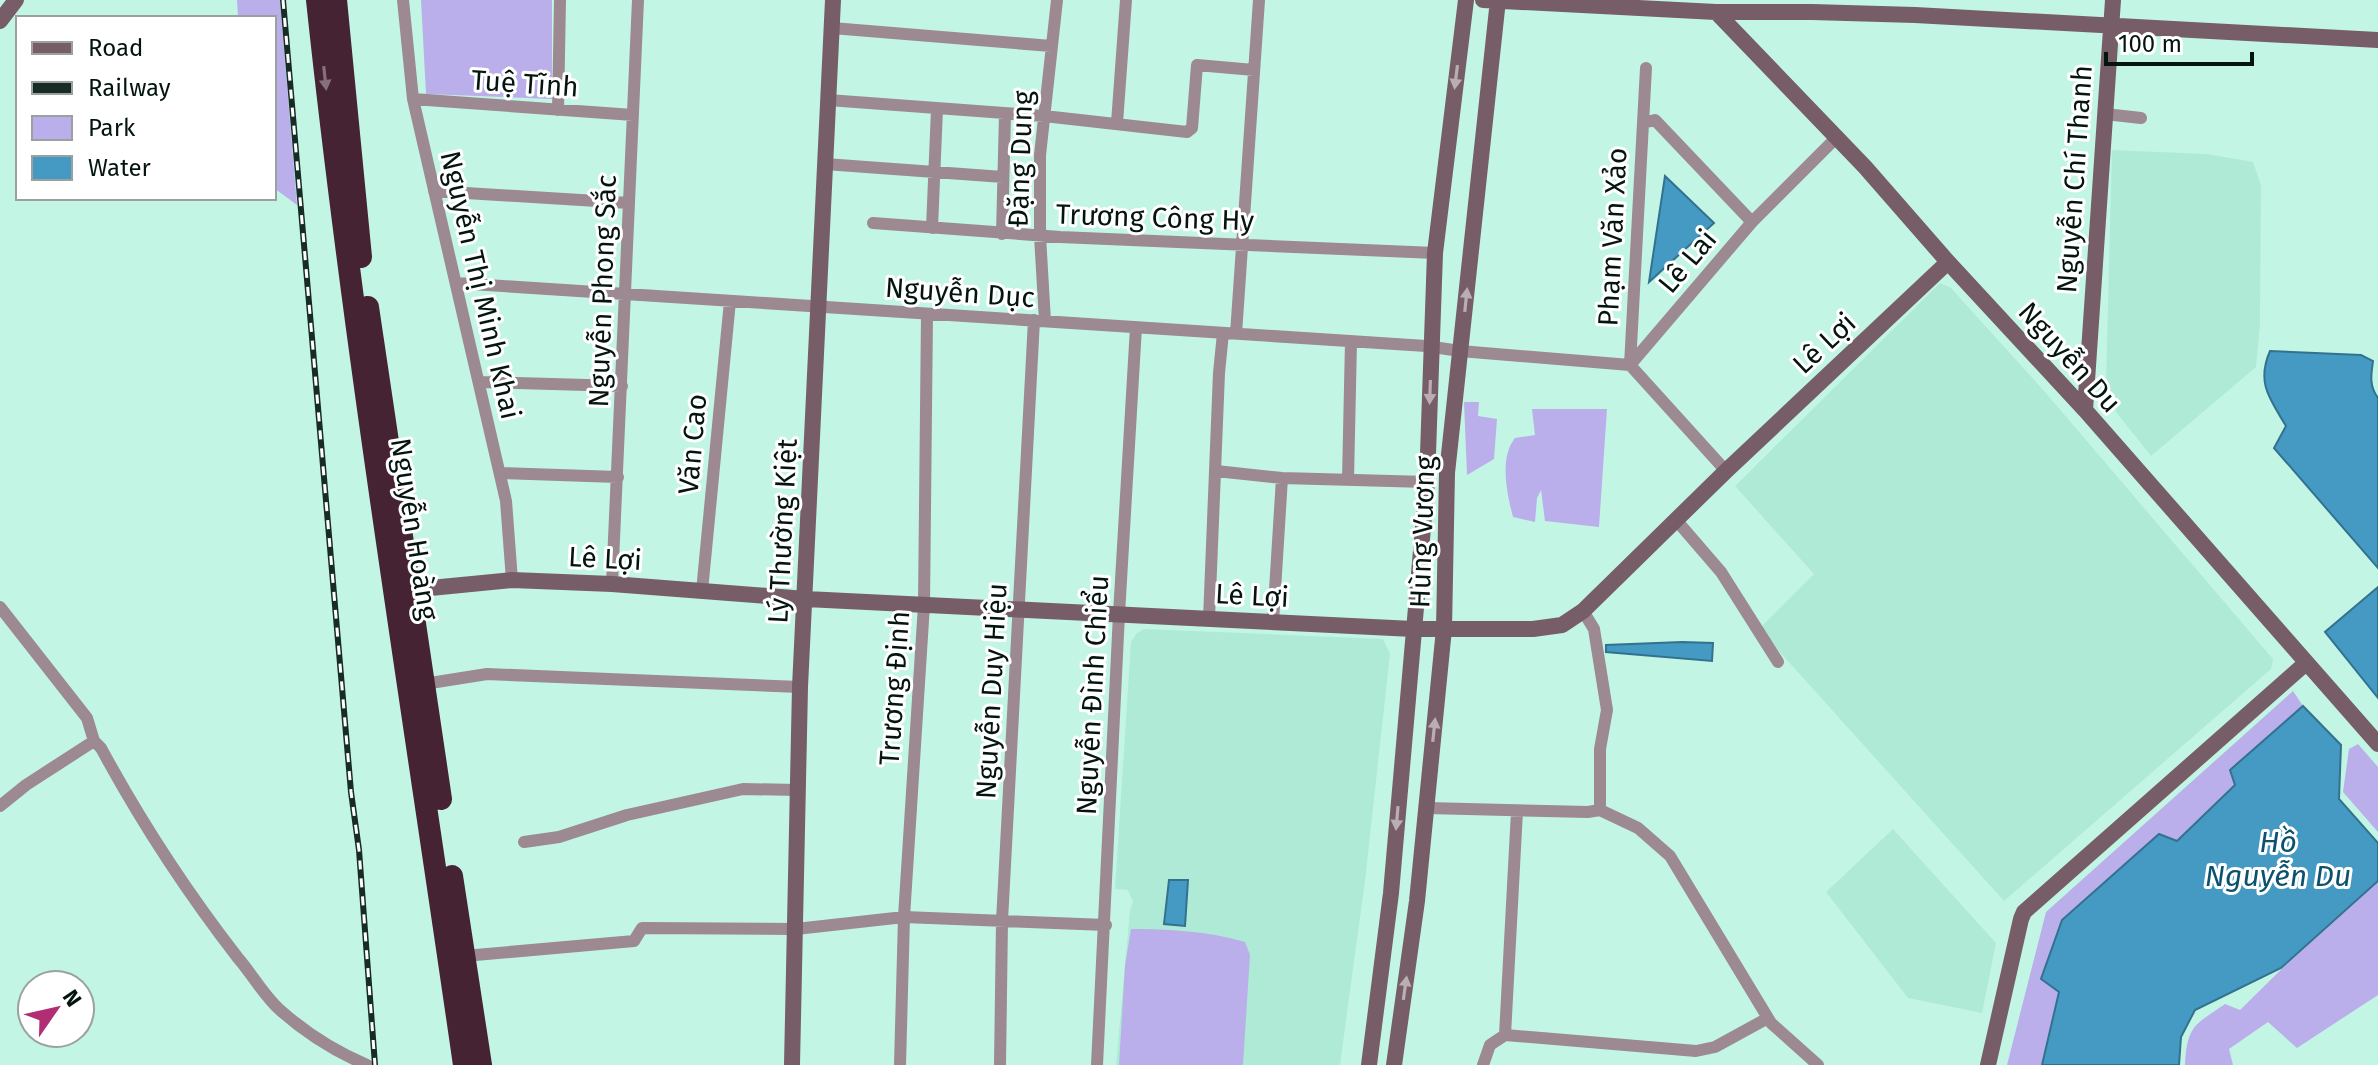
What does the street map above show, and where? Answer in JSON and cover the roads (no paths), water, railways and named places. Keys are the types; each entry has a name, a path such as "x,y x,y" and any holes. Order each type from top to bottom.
{"highway":[{"name":"Nguyễn Hoàng","path":"317,0 335,173 364,393 440,850 464,956 481,1065"},
{"name":"Nguyễn Hoàng","path":"336,0 362,264 424,684 464,1065"}],"street":[{"path":"0,21 16,0"},
{"name":"Nguyễn Thị Minh Khai","path":"403,0 413,99 506,501 512,580"},
{"path":"558,110 560,0"},
{"name":"Nguyễn Phong Sắc","path":"612,584 638,0"},
{"name":"Lý Thường Kiệt","path":"792,1065 800,687 833,0"},
{"name":"Đặng Dung","path":"1039,321 1040,155 1057,0"},
{"path":"1117,123 1126,0"},
{"path":"1209,619 1219,373 1230,333 1243,244 1259,0"},
{"name":"Hùng Vương","path":"1369,1065 1391,893 1427,482 1435,253 1466,0"},
{"path":"1483,0 1812,6 2111,27 2378,40"},
{"name":"Hùng Vương","path":"1394,1065 1427,808 1444,629 1447,473 1498,0"},
{"name":"Nguyễn Chí Thanh","path":"2085,410 2113,0"},
{"name":"Nguyễn Du","path":"1716,6 2085,410 2378,744"},
{"path":"832,28 1051,46"},
{"path":"828,100 1044,116 1191,131 1197,65 1254,70"},
{"path":"1643,123 1646,68"},
{"name":"Tuệ Tĩnh","path":"413,99 633,115"},
{"path":"932,228 937,109"},
{"path":"1002,234 1005,114"},
{"path":"2105,114 2141,118"},
{"name":"Phạm Văn Xảo","path":"1726,471 1630,365 1643,123 1655,120 1752,222"},
{"name":"Lê Lai","path":"1630,365 1752,222 1837,137"},
{"path":"825,164 1003,177"},
{"path":"434,191 629,203"},
{"name":"Trương Công Hy","path":"873,223 1002,234 1435,253"},
{"name":"Lê Lợi","path":"410,590 512,580 612,584 806,599 1413,629 1533,629 1562,625 1583,611 1948,262"},
{"name":"Nguyễn Dục","path":"456,283 1351,341 1460,351"},
{"name":"Văn Cao","path":"702,591 730,301"},
{"name":"Trương Định","path":"900,1065 904,917 924,605 927,314"},
{"name":"Nguyễn Duy Hiệu","path":"1000,1065 1002,921 1039,321"},
{"name":"Nguyễn Đình Chiểu","path":"1097,1065 1136,327"},
{"path":"1348,480 1351,341"},
{"path":"1460,351 1630,365"},
{"path":"479,382 622,386"},
{"path":"1216,471 1282,478 1427,482"},
{"path":"500,473 618,477"},
{"path":"1273,622 1282,478"},
{"path":"1677,521 1721,572 1778,662"},
{"path":"0,607 87,718 94,741 195,902 277,1007 334,1051 367,1065"},
{"path":"1583,611 1594,629 1607,710 1600,749 1600,810"},
{"path":"1988,1065 2024,912 2306,663"},
{"path":"424,684 487,674 800,687"},
{"path":"0,806 26,785 94,741"},
{"path":"524,842 559,837 627,815 733,791 797,790"},
{"path":"1427,808 1600,810 1638,828 1670,856 1768,1018 1778,1031 1818,1065"},
{"path":"1505,1035 1517,811"},
{"path":"464,956 634,941 642,928 796,929 904,917 1106,925"},
{"path":"1483,1065 1490,1045 1505,1035 1696,1051 1715,1047 1768,1018"},
{"path":"1695,1065 1696,1051"}],"water":[{"path":"1665,176 1714,223 1649,282"},
{"path":"2270,351 2361,355 2373,361 2372,385 2378,398 2378,568 2274,448 2286,426 2270,399 2265,382 2264,372"},
{"path":"2378,587 2378,698 2325,632"},
{"path":"1713,643 1712,661 1606,652 1606,645"},
{"name":"Hồ Nguyễn Du","path":"2303,706 2341,745 2339,799 2378,843 2378,881 2281,968 2195,1010 2181,1037 2179,1065 2042,1065 2059,992 2041,979 2062,920 2159,834 2177,841 2235,785 2230,770"},
{"path":"1169,880 1188,880 1185,926 1164,924"}],"railway":[{"path":"283,0 351,792 359,850 375,1065"}]}
